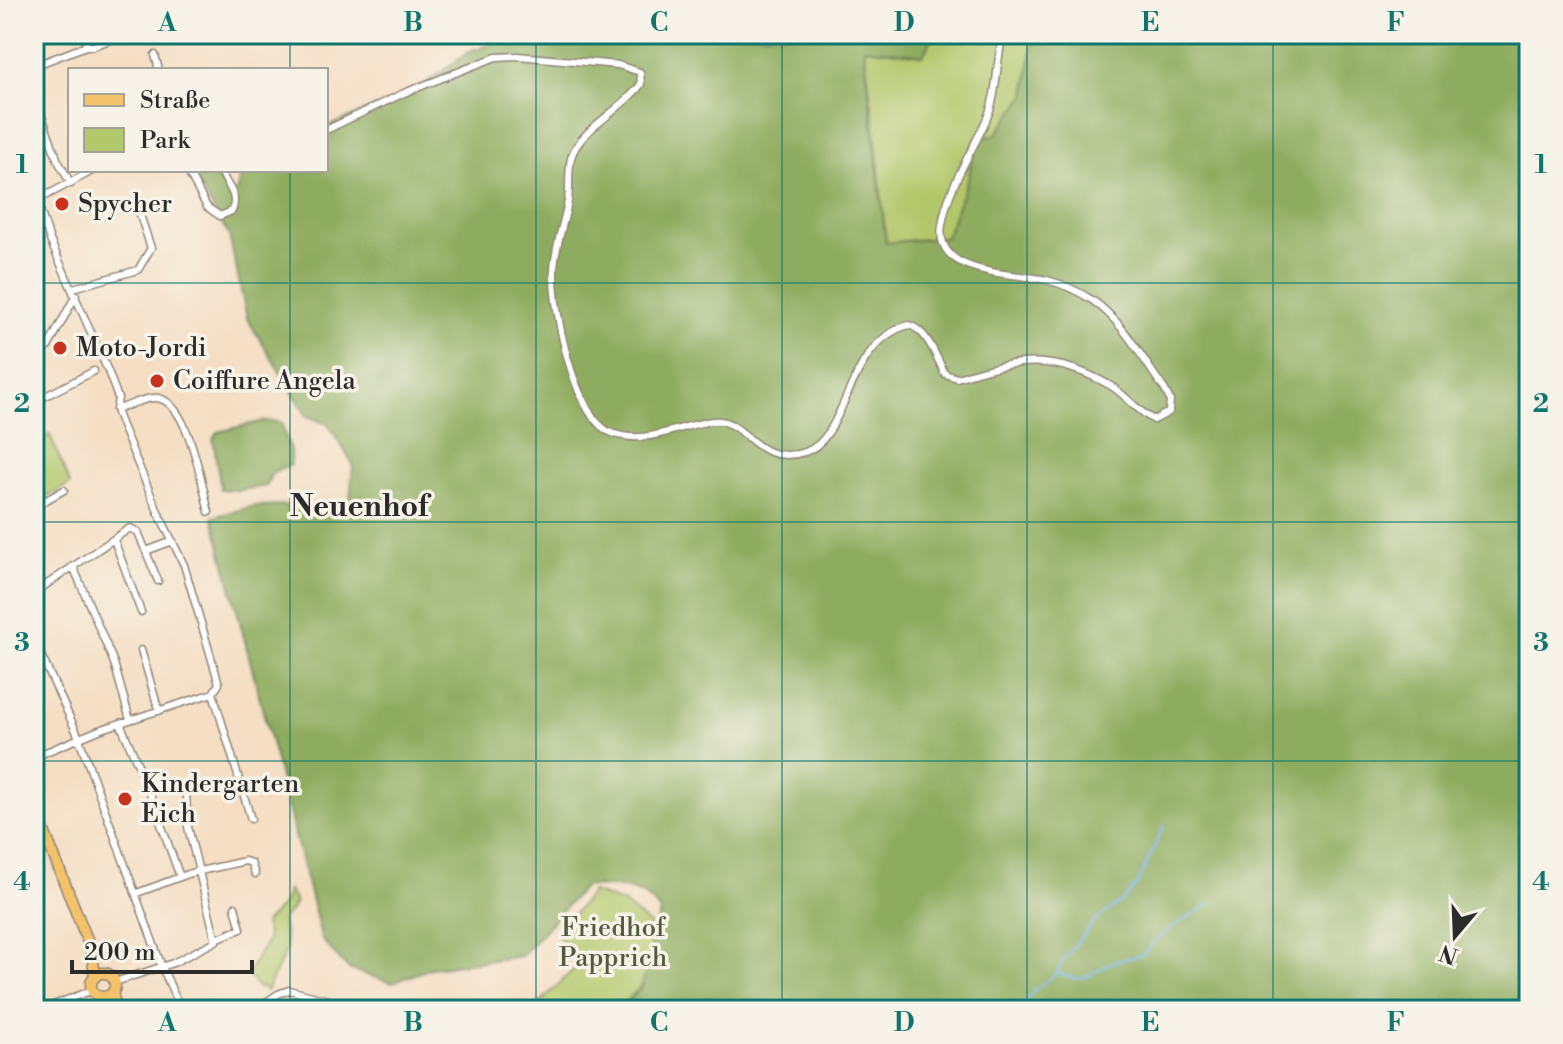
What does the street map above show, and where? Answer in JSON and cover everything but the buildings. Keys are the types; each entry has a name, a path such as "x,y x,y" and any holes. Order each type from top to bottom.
{"main road":[{"path":"34,806 117,1010"},
{"path":"92,952 95,977 106,987 110,1010"}],"street":[{"path":"86,34 86,46"},
{"path":"328,129 404,93 496,57 518,56 618,65 640,72 641,84 635,92 588,134 572,158 568,199 554,269 570,367 599,427 612,433 632,438 647,437 715,420 730,424 757,447 776,455 789,456 809,451 824,440 834,426 853,379 864,362 890,334 909,325 925,336 945,374 950,377 957,378 1004,363 1059,365 1110,386 1128,398 1141,414 1154,420 1169,412 1170,400 1165,390 1122,329 1094,302 1073,289 1051,281 964,266 951,257 943,245 941,228 950,198 965,159 987,118 1003,34"},
{"path":"34,66 124,35"},
{"path":"155,55 158,68"},
{"path":"34,94 58,161 71,184"},
{"path":"34,757 120,723 213,693 219,684 184,565 159,514 116,410 118,398 36,202 91,172"},
{"path":"188,172 207,207 220,216 232,211 236,201 222,172"},
{"path":"42,351 48,347 74,292 130,274 143,264 151,248 139,212"},
{"path":"34,330 42,351 34,377"},
{"path":"34,402 94,371"},
{"path":"116,410 153,397 162,399 175,409 192,443 209,512"},
{"path":"34,507 64,490"},
{"path":"34,593 130,528 134,529 146,551 158,581"},
{"path":"114,540 141,612"},
{"path":"146,551 173,541"},
{"path":"73,566 114,663 130,720"},
{"path":"34,640 79,738 162,967 181,1010"},
{"path":"141,650 159,711"},
{"path":"213,693 251,819"},
{"path":"120,723 148,788 180,877"},
{"path":"40,1010 162,967 214,944 216,939 188,827 186,794"},
{"path":"137,893 199,871 245,861 251,863 255,874"},
{"path":"216,939 241,929 235,907"},
{"path":"254,1010 289,990 367,1010"}],"green space":[{"path":"526,34 935,34 923,55 864,48 886,243 946,237 969,176 976,139 996,135 1026,95 1034,34 1529,34 1529,1010 621,1010 642,987 660,911 653,902 636,891 584,886 521,956 431,968 392,983 348,969 322,940 213,517 255,506 350,501 353,464 328,424 307,416 247,318 229,235 191,172 214,172 229,195 238,190 243,172 328,172 328,126 410,94 472,50"},
{"path":"935,34 1034,34 1026,95 996,135 976,139 969,176 946,237 886,243 864,47 923,55"},
{"path":"264,421 281,422 290,449 291,465 272,473 266,486 221,489 213,439 218,432"},
{"path":"50,435 70,484 34,504 34,443"},
{"path":"287,890 295,901 282,919 287,949 266,991 262,987 259,989 247,975 268,938 264,924 284,903"},
{"name":"Friedhof Papprich","path":"592,892 624,904 656,930 643,984 618,1010 533,1010 580,963 557,934"}],"waterway":[{"path":"1020,1010 1033,991 1057,973 1063,960 1095,921 1123,900 1138,883 1164,826"},
{"path":"1058,973 1080,978 1111,963 1143,955 1165,932 1211,903"}],"place":[{"name":"Spycher","path":"62,204"},
{"name":"Moto-Jordi","path":"60,348"},
{"name":"Coiffure Angela","path":"157,381"},
{"name":"Kindergarten Eich","path":"125,799"}],"district":[{"name":"Neuenhof","path":"359,507"}]}
